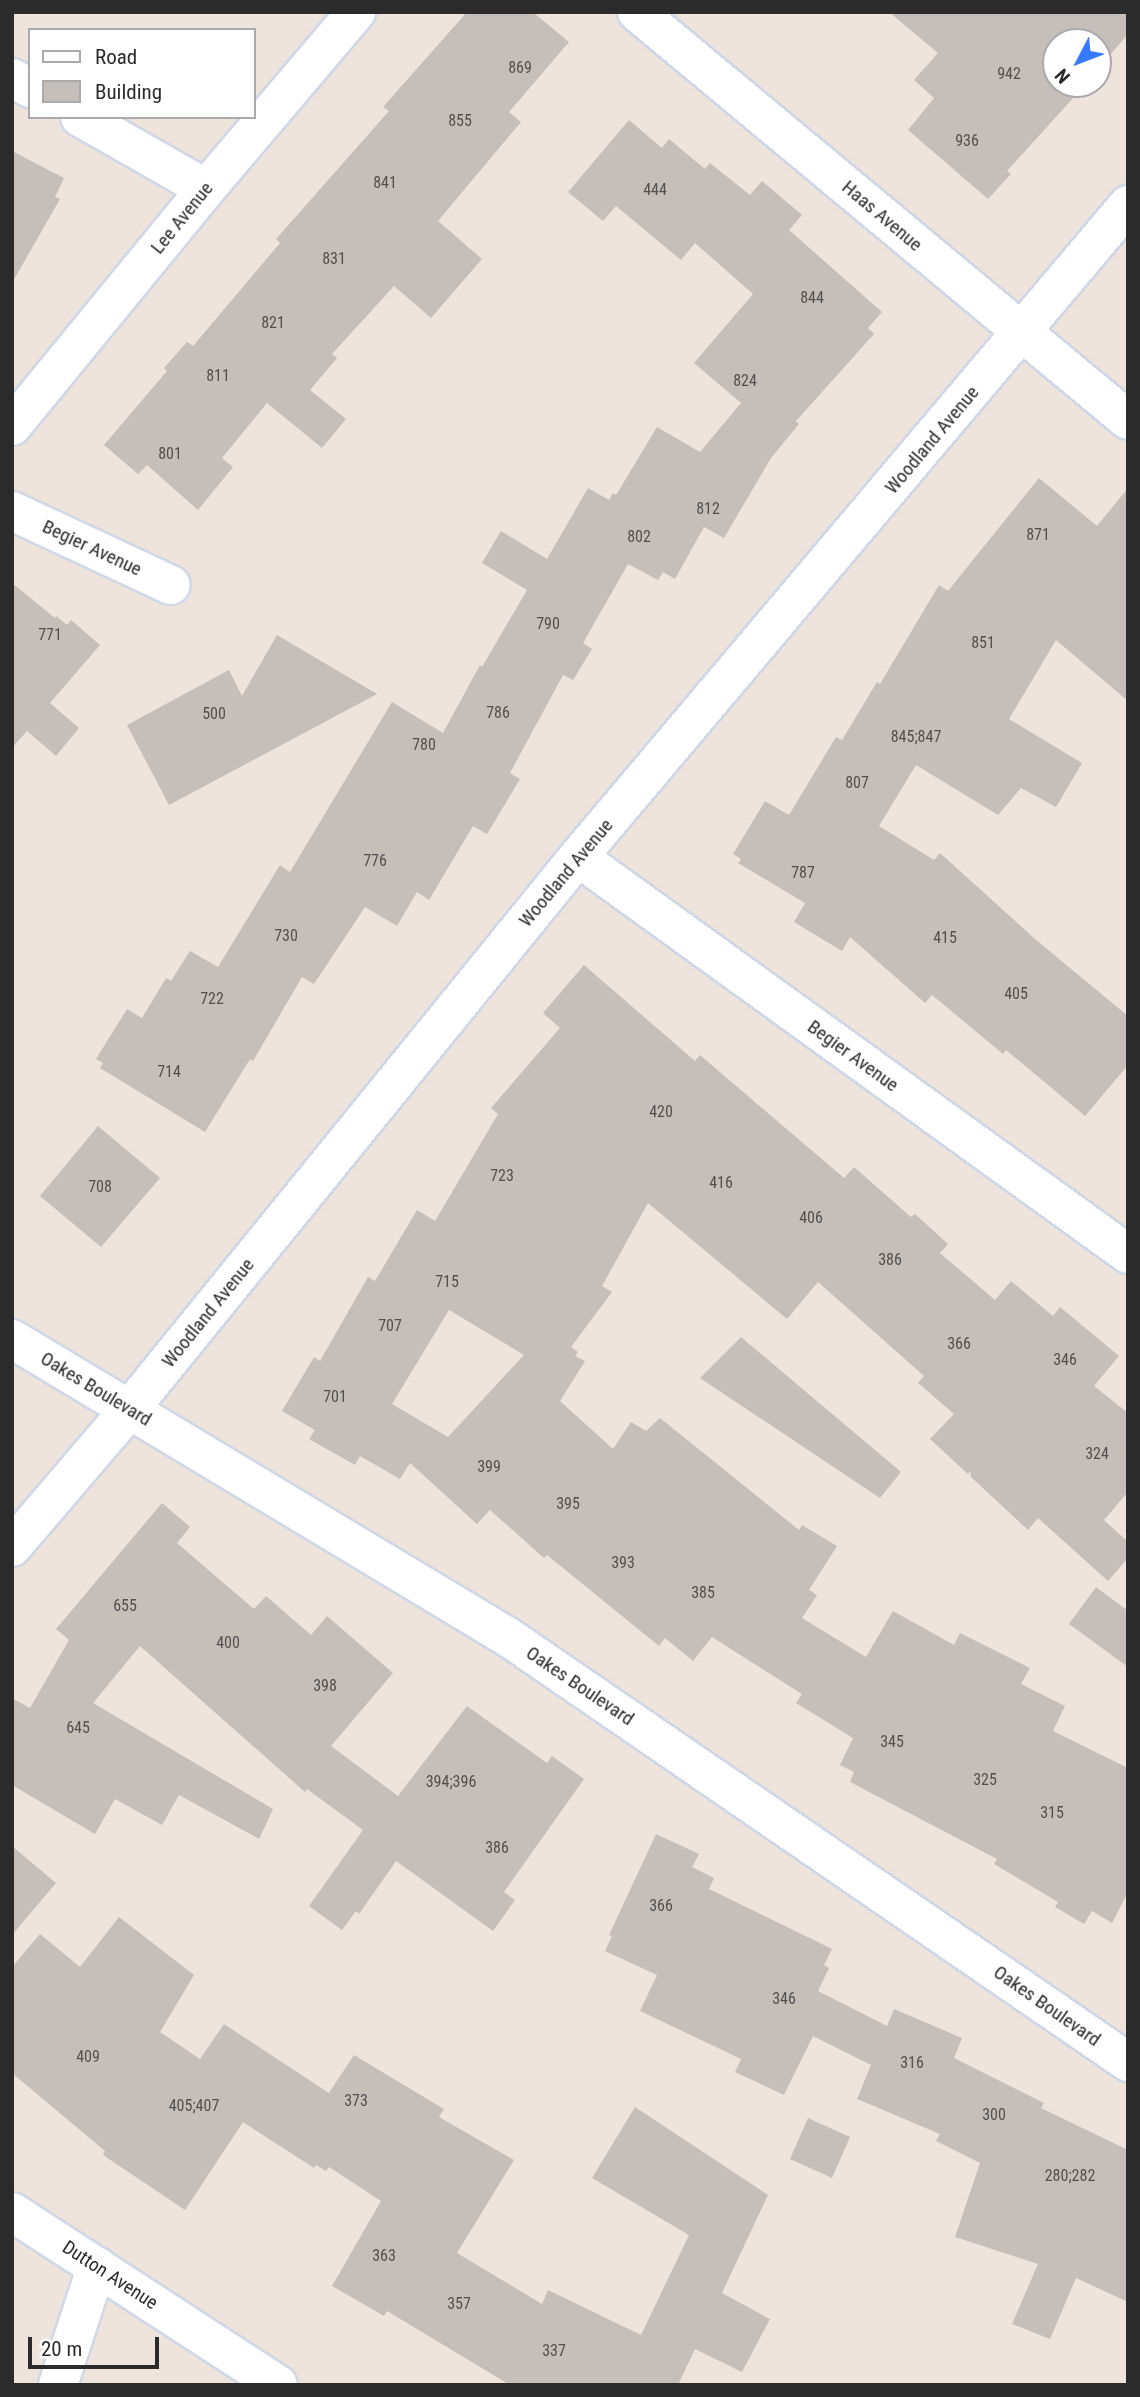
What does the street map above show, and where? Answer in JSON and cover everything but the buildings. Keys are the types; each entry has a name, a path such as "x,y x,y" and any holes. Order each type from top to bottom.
{"street":[{"name":"Lee Avenue","path":"12,426 205,189 356,12"},
{"name":"Haas Avenue","path":"637,12 1128,420"},
{"path":"12,78 28,87"},
{"path":"83,119 205,189"},
{"name":"Woodland Avenue","path":"12,1547 130,1410 578,857 1023,333 1128,205"},
{"name":"Begier Avenue","path":"12,510 171,585"},
{"name":"Begier Avenue","path":"578,857 1128,1254"},
{"name":"Oakes Boulevard","path":"12,1339 508,1637 1128,2062"},
{"name":"Dutton Avenue","path":"12,2212 278,2385"},
{"path":"58,2385 97,2266"}]}
